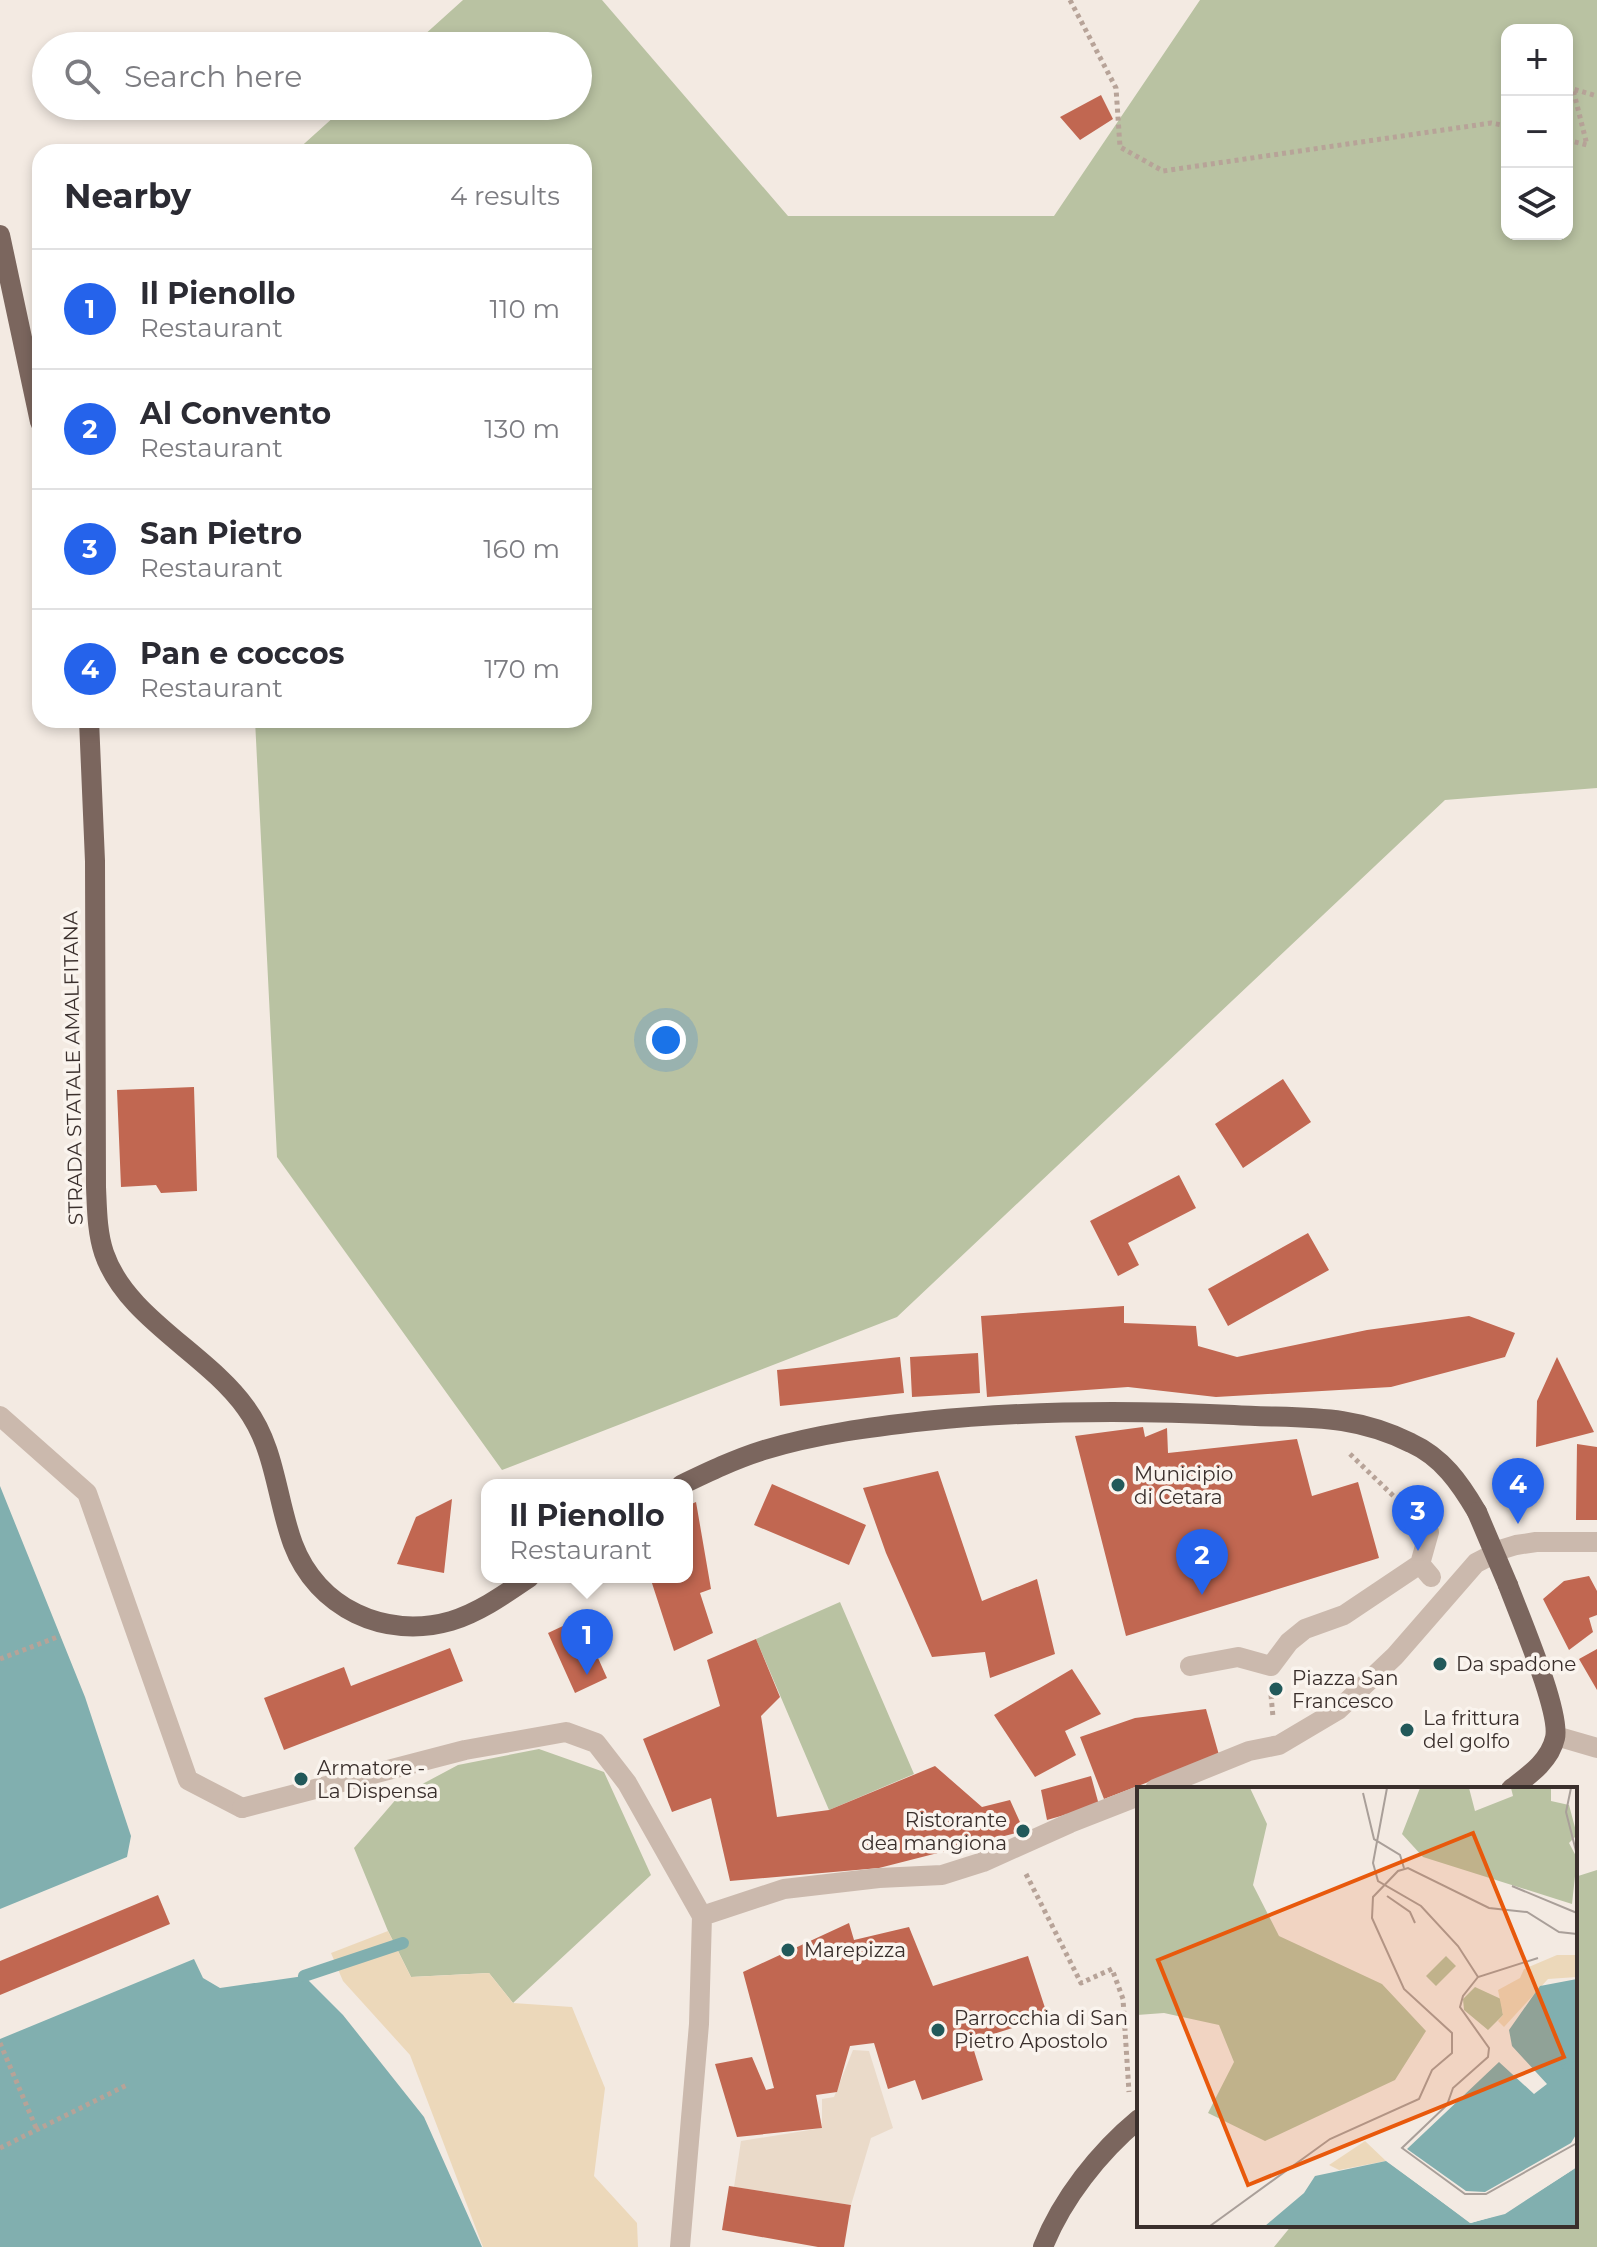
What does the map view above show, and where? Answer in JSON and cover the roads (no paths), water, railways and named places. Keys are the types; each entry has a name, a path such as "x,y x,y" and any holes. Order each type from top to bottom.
{"main road":[{"path":"0,235 32,385"},
{"name":"STRADA STATALE AMALFITANA","path":"89,728 95,847 96,1187 105,1254 130,1296 211,1368 246,1407 263,1435 293,1544 305,1571 324,1593 346,1610 363,1618 396,1625 426,1626 451,1621 476,1610 520,1583"},
{"path":"693,1479 763,1450 814,1436 1011,1412 1123,1410 1328,1417 1355,1422 1414,1444 1450,1472 1477,1512 1548,1694 1556,1736 1543,1761 1513,1787"},
{"path":"1043,2247 1072,2194 1102,2156 1135,2122"}],"street":[{"path":"0,1416 87,1493 188,1780 242,1808 465,1750 566,1732 596,1743 627,1783 702,1916 699,2024 680,2247"},
{"path":"1190,1666 1238,1657 1271,1666 1289,1642 1305,1629 1344,1615 1426,1570 1429,1532"},
{"path":"1160,1787 1249,1751 1279,1745 1338,1710 1395,1656 1476,1563 1516,1545 1597,1542"},
{"path":"1556,1736 1597,1748"},
{"path":"702,1916 784,1889 879,1878 942,1875 983,1862 1137,1797"}],"water":[{"path":"0,1486 85,1697 131,1836 127,1857 0,1909"},
{"path":"194,1959 203,1978 220,1988 304,1976 343,2015 424,2117 482,2247 0,2247 0,2039"}],"waterway":[{"path":"304,1976 403,1943"}],"place":[{"name":"Municipio di Cetara","path":"1118,1485"},
{"name":"Pan e coccos","path":"1518,1524"},
{"name":"San Pietro","path":"1418,1551"},
{"name":"Al Convento","path":"1202,1595"},
{"name":"Da spadone","path":"1440,1664"},
{"name":"Il Pienollo","path":"587,1675"},
{"name":"Piazza San Francesco","path":"1276,1689"},
{"name":"La frittura del golfo","path":"1407,1730"},
{"name":"Armatore - La Dispensa","path":"301,1779"},
{"name":"Ristorante dea mangiona","path":"1023,1831"},
{"name":"Marepizza","path":"788,1950"},
{"name":"Parrocchia di San Pietro Apostolo","path":"938,2030"}]}
